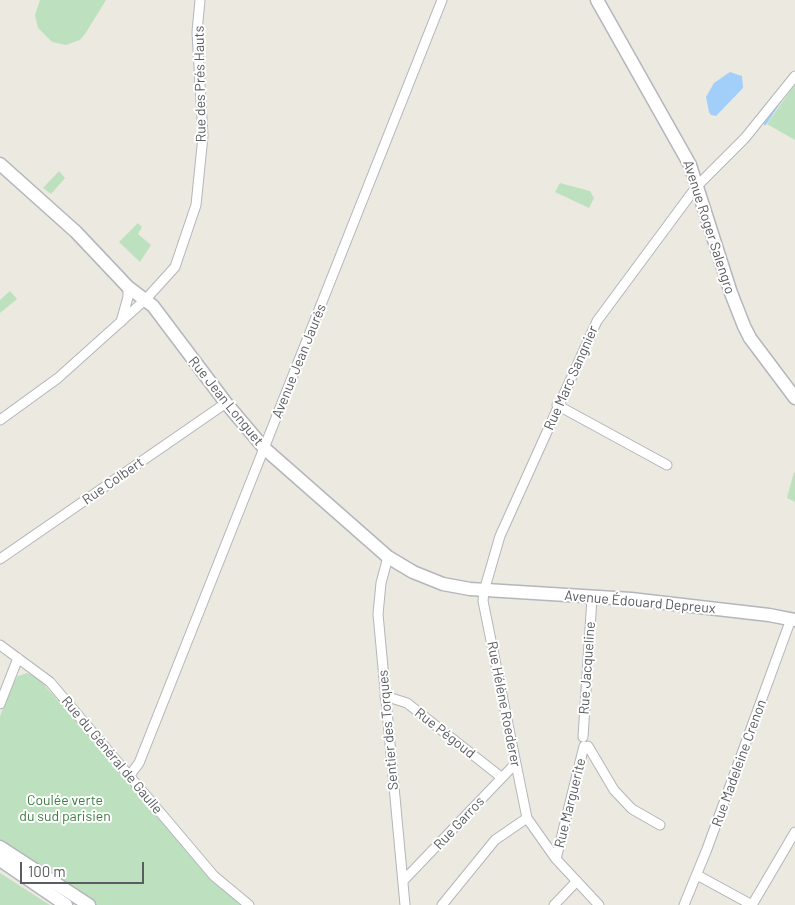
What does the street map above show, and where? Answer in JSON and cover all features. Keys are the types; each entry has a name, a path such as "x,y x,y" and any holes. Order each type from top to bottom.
{"street":[{"name":"Rue des Prés Hauts","path":"0,420 58,378 146,299 175,267 196,205 203,136 197,32 200,0"},
{"name":"Avenue Jean Jaurès","path":"130,775 139,763 442,0"},
{"name":"Avenue Roger Salengro","path":"597,0 688,160 731,293 744,326 750,338 795,398"},
{"name":"Rue Marc Sangnier","path":"484,591 500,536 557,405 597,321 697,186 741,142 795,76"},
{"name":"Rue Jean Longuet","path":"0,164 76,232 128,287 146,299 226,403 264,448 388,557 412,572 443,584 484,591"},
{"path":"120,322 128,297 128,287"},
{"name":"Rue Colbert","path":"0,559 226,403"},
{"path":"557,405 667,465"},
{"name":"Sentier des Torques","path":"388,557 381,584 378,614 405,905"},
{"name":"Avenue Édouard Depreux","path":"484,591 631,599 769,615 793,620"},
{"name":"Rue Hélène Roederer","path":"484,591 483,601 527,818"},
{"name":"Rue Jacqueline","path":"585,743 592,598"},
{"name":"Rue Madeleine Crenon","path":"684,905 793,620"},
{"name":"Rue du Général de Gaulle","path":"0,645 50,682 214,876 249,905"},
{"path":"0,704 18,658"},
{"name":"Rue Pégoud","path":"385,696 407,703 501,777"},
{"path":"585,743 614,790 632,809 660,825"},
{"name":"Rue Marguerite","path":"556,859 585,743"},
{"name":"Rue Garros","path":"403,881 501,777 516,764"},
{"path":"442,905 495,840 527,818 556,859 599,905"},
{"path":"697,875 752,905 795,832"},
{"path":"0,847 89,905"},
{"path":"0,860 66,905"},
{"path":"554,905 577,881"}],"green space":[{"path":"40,0 106,0 80,40 66,45 52,42 38,28 35,15"},
{"path":"795,84 795,140 767,124"},
{"path":"59,171 65,178 51,194 43,188"},
{"path":"560,183 590,191 594,198 589,208 555,192"},
{"path":"138,223 142,227 138,234 151,245 140,262 119,242"},
{"path":"10,291 17,299 0,313 0,300"},
{"path":"795,473 795,502 787,498"},
{"name":"Coulée verte du sud parisien","path":"27,673 38,678 55,697 212,880 244,905 94,905 0,843 0,716 14,681 18,676"},
{"path":"0,873 42,900 50,905 0,905"}],"water":[{"path":"730,72 742,76 743,88 716,116 711,115 706,97 714,83"}],"waterway":[{"path":"765,124 781,100"}]}
